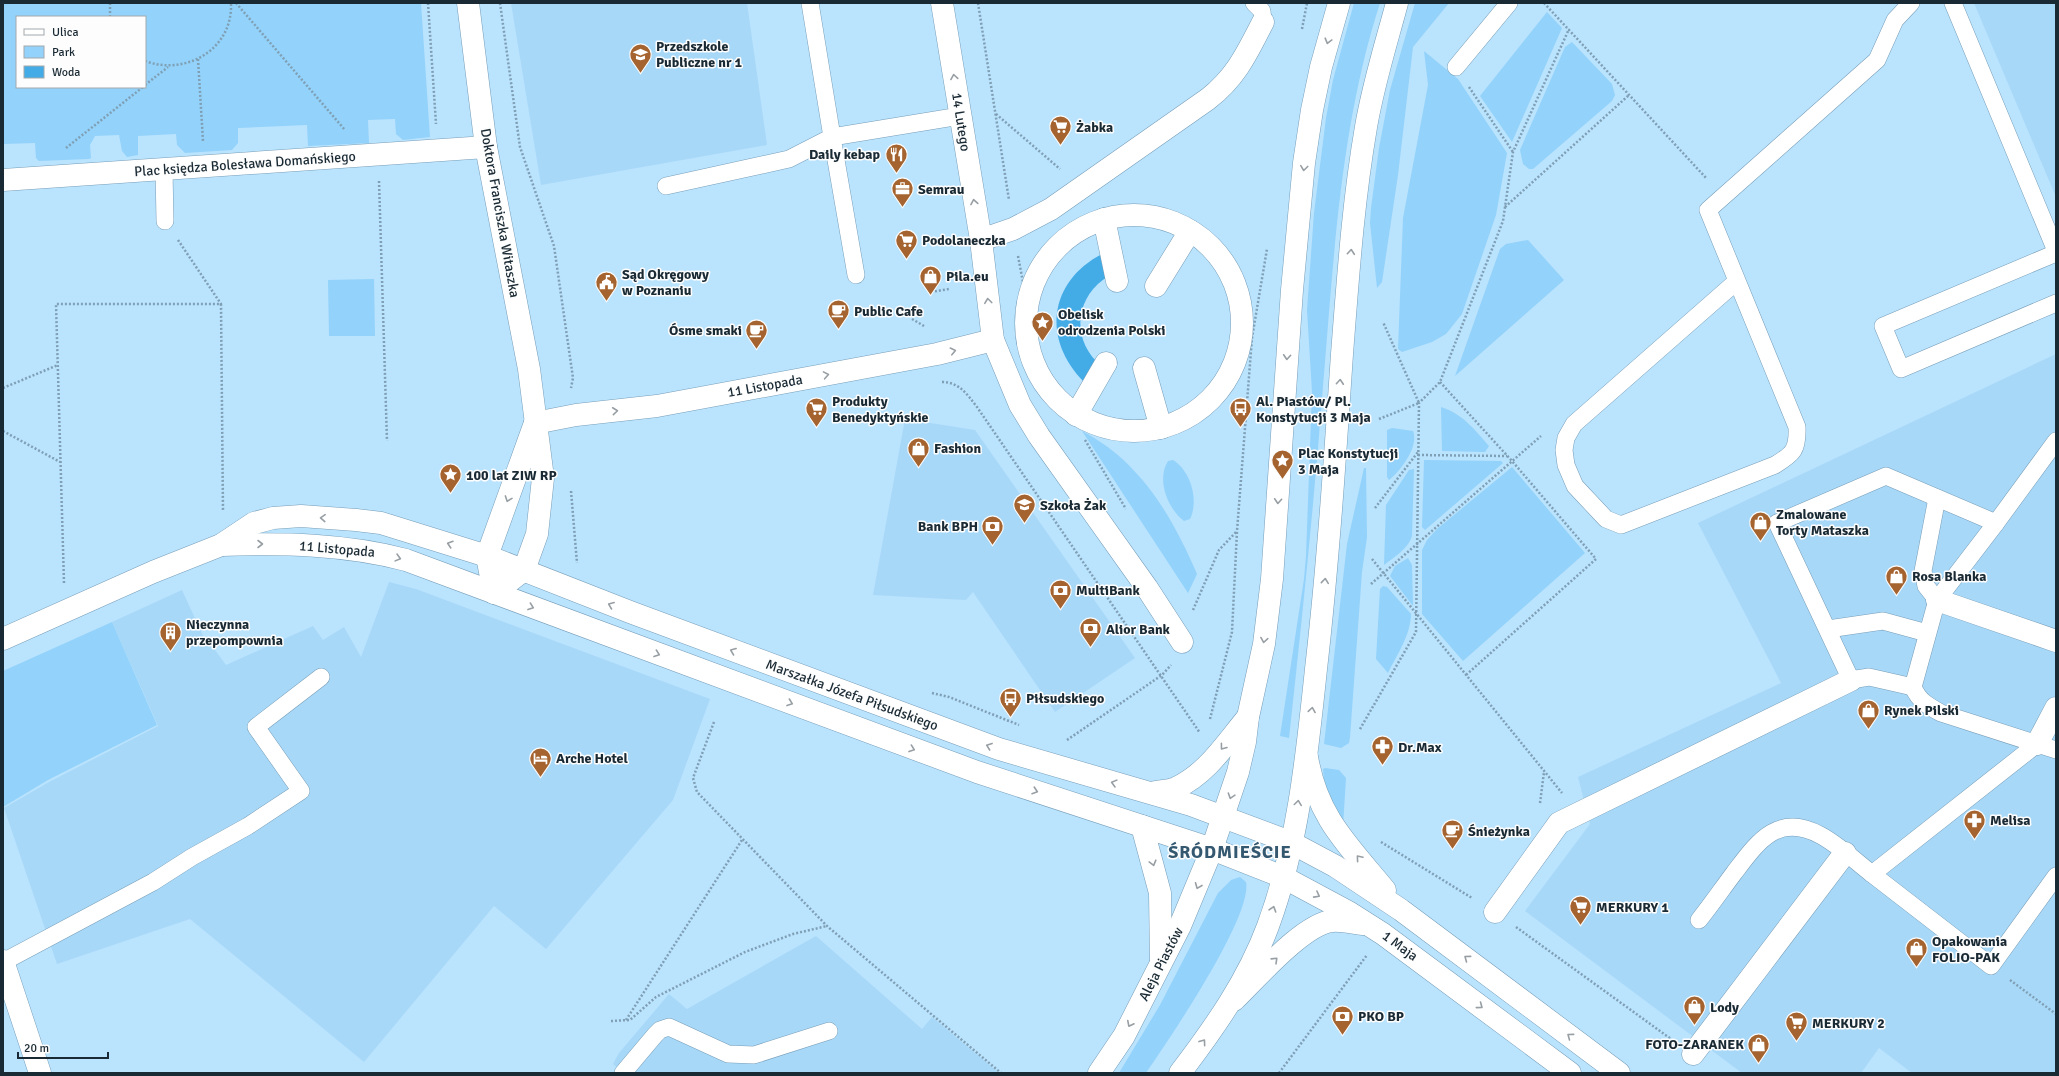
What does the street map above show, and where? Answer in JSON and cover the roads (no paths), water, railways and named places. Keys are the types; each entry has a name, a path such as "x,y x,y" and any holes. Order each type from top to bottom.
{"street":[{"name":"Doktora Franciszka Witaszka","path":"468,3 486,147 529,369 535,423"},
{"name":"14 Lutego","path":"942,3 981,240"},
{"name":"Aleja Piastów","path":"1099,1073 1124,1036 1195,894 1224,816 1238,772 1245,742 1248,717 1264,644 1272,580 1292,290 1304,163 1312,110 1321,67 1339,3"},
{"path":"1182,1072 1227,1007 1253,960 1265,933 1283,877 1297,810 1315,682 1327,567 1354,214 1366,126 1397,3"},
{"path":"1182,642 1147,588 1039,436 1020,405 993,340 981,240 1032,221 1083,188 1222,88 1237,71 1259,12"},
{"name":"Plac księdza Bolesława Domańskiego","path":"3,180 486,147"},
{"path":"1123,215 1144,215 1168,220 1190,231 1214,250 1230,274 1240,302 1242,332 1235,362 1226,381 1213,397 1189,416 1161,428 1142,431 1117,430 1093,424 1076,415 1059,401 1044,384 1034,366 1028,345 1025,324 1027,303 1036,275 1053,250 1076,231 1104,219 1123,215"},
{"path":"1104,219 1117,280"},
{"path":"1156,286 1190,231"},
{"name":"11 Listopada","path":"535,423 576,415 665,404 937,354 993,340"},
{"path":"1076,415 1106,363"},
{"path":"1144,368 1161,428"},
{"path":"535,423 543,478 537,534 524,570 494,593 487,556 535,423"},
{"name":"11 Listopada","path":"3,639 153,572 221,545 254,523 273,518 301,516 381,523 487,556"},
{"name":"11 Listopada","path":"221,545 260,544 351,548 374,552 406,560 494,593"},
{"name":"Marszałka Józefa Piłsudskiego","path":"487,556 630,612 999,749 1151,793 1224,816"},
{"name":"Marszałka Józefa Piłsudskiego","path":"494,593 977,772 1212,849"},
{"path":"1936,600 2056,641"},
{"path":"1495,912 1560,823 1851,680"},
{"path":"2047,747 2056,708"},
{"path":"1151,793 1174,788 1203,770 1248,717"},
{"path":"1306,749 1315,792 1328,818 1401,910"},
{"path":"1224,816 1290,842 1335,866 1401,910 1619,1073"},
{"path":"1142,826 1160,893 1161,964"},
{"name":"1 Maja","path":"1212,849 1283,877 1370,925 1570,1073"},
{"path":"1693,1054 1845,853"},
{"path":"1227,1007 1293,942 1313,928 1332,921 1370,925"},
{"path":"3,962 40,1073"}],"lane":[{"path":"810,3 856,275"},
{"path":"1456,67 1508,3"},
{"path":"1737,281 1574,424 1566,438 1564,450 1566,465 1575,486 1606,519 1621,525 1775,466 1791,455 1798,441 1797,428 1737,281 1708,210 1877,60 1895,20 1911,3"},
{"path":"1953,3 2056,252 1883,326 1901,369 2056,303"},
{"path":"666,186 788,158 832,137 960,116"},
{"path":"164,170 165,221"},
{"path":"2047,747 1941,713 1925,704 1916,696 1913,687 1936,600 1996,523 2056,440"},
{"path":"1913,687 1869,677 1851,680 1777,523 1886,476 1996,523"},
{"path":"1936,600 1926,586 1923,570 1937,498"},
{"path":"1828,629 1883,622 1927,633"},
{"path":"3,962 153,882 192,857 248,826 301,791 256,726 321,677"},
{"path":"1872,874 2047,747"},
{"path":"1699,920 1755,845 1775,830 1786,828 1804,829 1820,835 1845,853 1991,966 2056,876"},
{"path":"623,1073 660,1030 669,1027 728,1054 741,1056 754,1055 829,1031"}],"water":[{"path":"1102,254 1109,276 1098,284 1090,294 1084,305 1081,316 1083,340 1089,352 1097,362 1084,382 1070,366 1062,348 1057,330 1057,313 1062,296 1070,280 1084,266"}],"place":[{"name":"Przedszkole Publiczne nr 1","path":"640,74"},
{"name":"Żabka","path":"1060,146"},
{"name":"Daily kebap","path":"896,174"},
{"name":"Semrau","path":"903,208"},
{"name":"Podolaneczka","path":"906,260"},
{"name":"Pila.eu","path":"930,296"},
{"name":"Sąd Okręgowy w Poznaniu","path":"607,302"},
{"name":"Public Cafe","path":"839,330"},
{"name":"Obelisk odrodzenia Polski","path":"1043,342"},
{"name":"Ósme smaki","path":"757,350"},
{"name":"Produkty Benedyktyńskie","path":"817,428"},
{"name":"Al. Piastów/ Pl. Konstytucji 3 Maja","path":"1241,428"},
{"name":"Fashion","path":"919,468"},
{"name":"Plac Konstytucji 3 Maja","path":"1283,480"},
{"name":"100 lat ZIW RP","path":"450,494"},
{"name":"Szkoła Żak","path":"1025,524"},
{"name":"Zmalowane Torty Mataszka","path":"1761,542"},
{"name":"Bank BPH","path":"993,546"},
{"name":"Rosa Blanka","path":"1897,596"},
{"name":"MultiBank","path":"1061,610"},
{"name":"Alior Bank","path":"1091,648"},
{"name":"Nieczynna przepompownia","path":"171,652"},
{"name":"Piłsudskiego","path":"1010,718"},
{"name":"Rynek Pilski","path":"1868,730"},
{"name":"Dr.Max","path":"1382,766"},
{"name":"Arche Hotel","path":"541,778"},
{"name":"Melisa","path":"1974,840"},
{"name":"Śnieżynka","path":"1452,850"},
{"name":"MERKURY 1","path":"1580,926"},
{"name":"Opakowania FOLIO-PAK","path":"1917,968"},
{"name":"Lody","path":"1695,1026"},
{"name":"PKO BP","path":"1343,1036"},
{"name":"MERKURY 2","path":"1796,1042"},
{"name":"FOTO-ZARANEK","path":"1759,1064"}],"district":[{"name":"ŚRÓDMIEŚCIE","path":"1230,852"}]}
